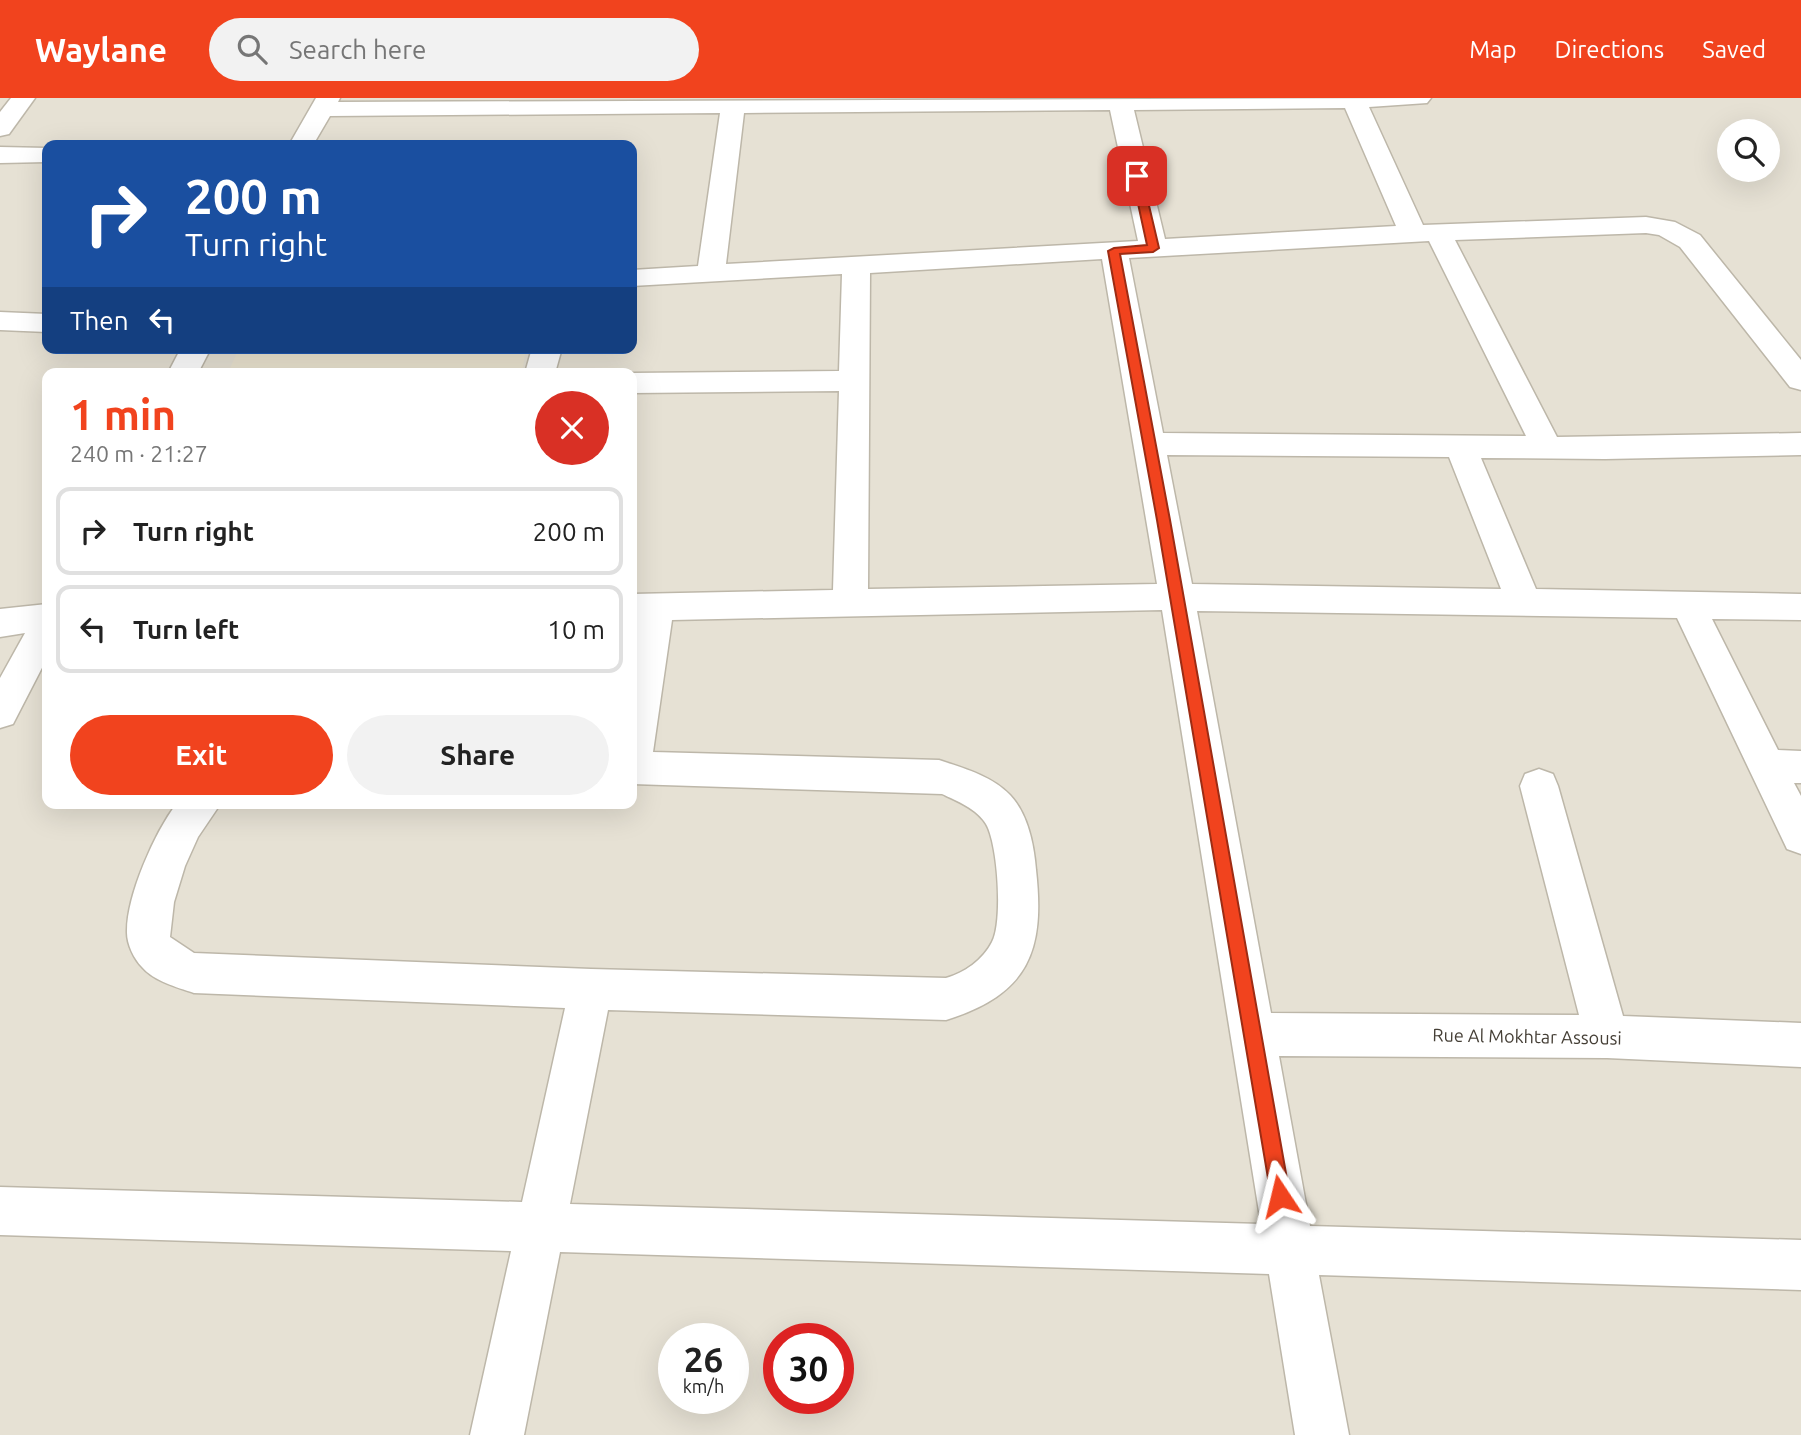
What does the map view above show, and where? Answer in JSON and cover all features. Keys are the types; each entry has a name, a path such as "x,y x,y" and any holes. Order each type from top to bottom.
{"street":[{"path":"0,129 23,98"},
{"path":"304,140 326,104 733,106 900,101 1121,104 1155,100 1354,101 1419,98"},
{"path":"1354,101 1546,447"},
{"path":"1121,104 1153,248"},
{"path":"711,274 733,106"},
{"path":"0,155 42,155"},
{"path":"637,278 1425,233 1635,225 1658,227 1676,232 1700,252 1801,380"},
{"path":"1114,251 1177,597 1322,1435"},
{"path":"850,603 856,264"},
{"path":"0,321 42,323"},
{"path":"637,383 854,381"},
{"path":"1150,444 1546,447 1801,444"},
{"path":"1460,446 1522,601"},
{"path":"637,701 644,607 1177,597 1801,607"},
{"path":"1688,605 1783,766 1801,837"},
{"path":"0,623 42,618"},
{"path":"0,713 42,634"},
{"path":"196,809 183,826 151,904 146,929 149,943 159,956 171,965 194,972 591,989 946,999 963,995 990,978 1006,960 1018,929 1016,870 1002,813 963,784 939,776 637,768"},
{"path":"1539,786 1607,1037"},
{"path":"497,1435 591,989"},
{"name":"Rue Al Mokhtar Assousi","path":"1253,1034 1607,1037 1801,1045"},
{"path":"0,1211 1801,1265"}],"shaded area":[{"path":"0,98 1801,98 1801,1435 0,1435"},
{"path":"236,354 525,354 523,368 230,368"}],"route":[{"path":"1137,176 1153,248 1114,251 1164,520 1280,1196"}]}
